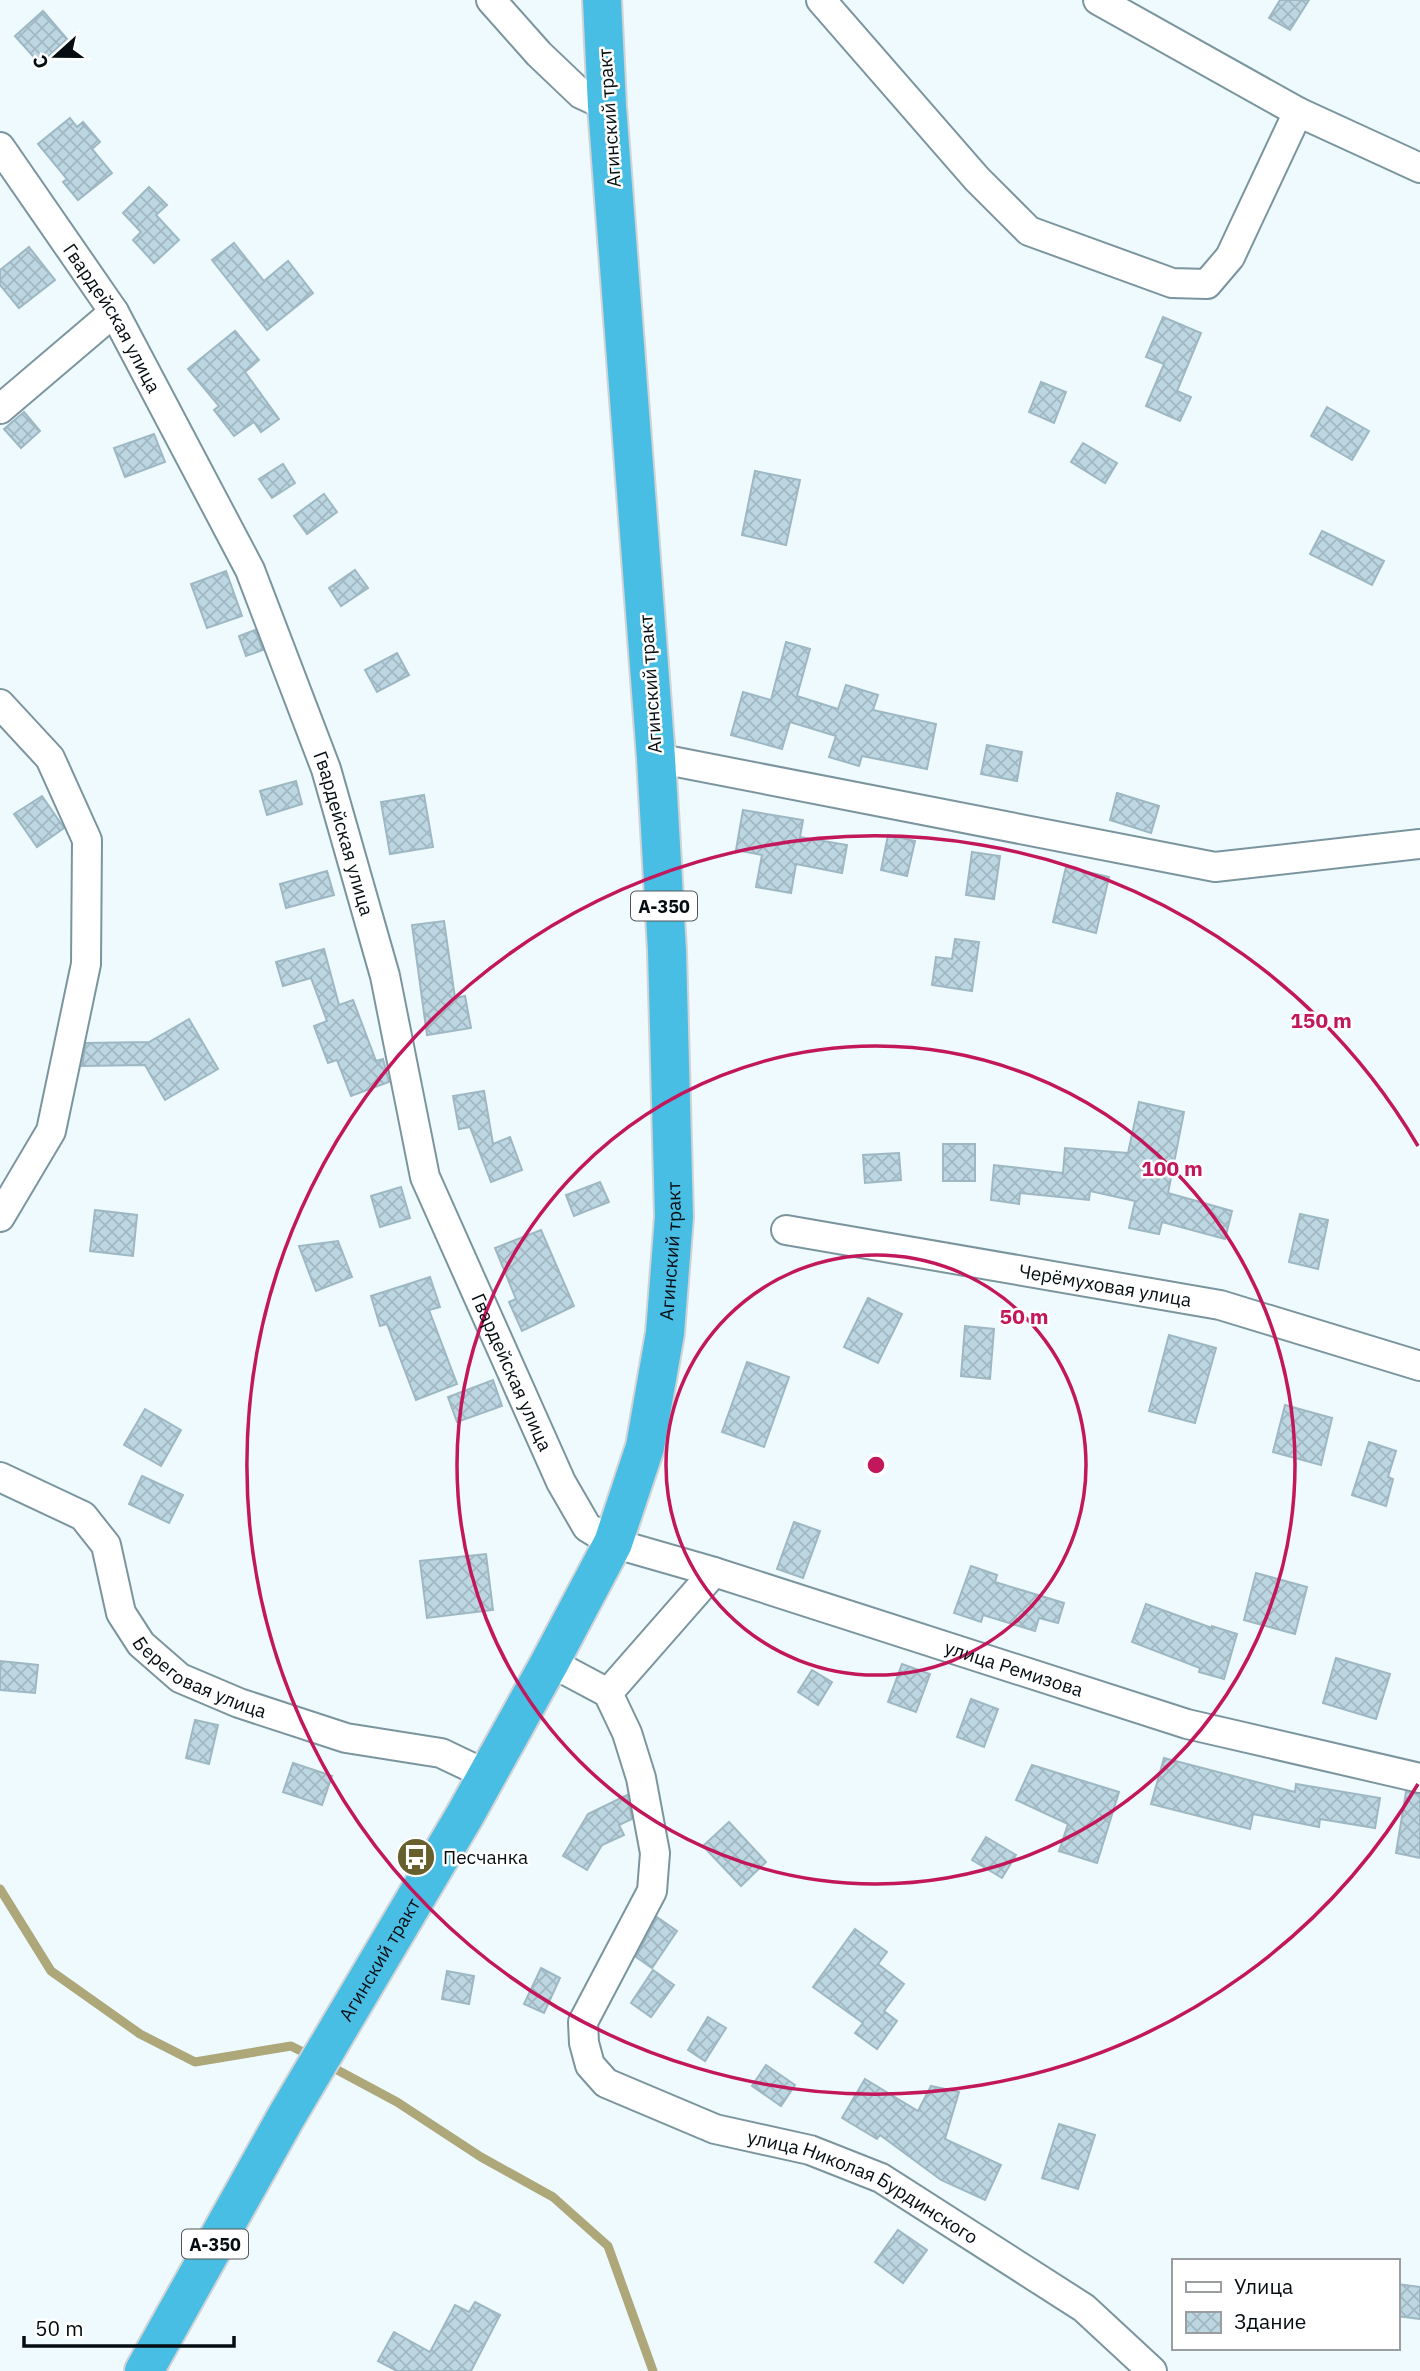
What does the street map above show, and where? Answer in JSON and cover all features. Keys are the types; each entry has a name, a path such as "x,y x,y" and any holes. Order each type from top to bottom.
{"highway":[{"name":"Агинский тракт","path":"144,2371 286,2117 458,1827 550,1662 613,1543 645,1447 665,1333 674,1217 667,951 656,758 607,106 602,0"}],"street":[{"path":"491,0 539,54 581,94 607,106"},
{"path":"821,0 977,179 1029,231 1171,283 1207,284 1230,257 1298,112"},
{"path":"1098,0 1298,112 1420,168"},
{"name":"Гвардейская улица","path":"0,147 114,312 250,570 326,769 385,976 425,1177 561,1482 587,1527 613,1543"},
{"path":"0,409 114,312"},
{"path":"0,704 50,758 87,839 87,867 86,964 51,1131 0,1217"},
{"path":"656,758 1215,867 1420,844"},
{"name":"Черёмуховая улица","path":"786,1230 1220,1305 1420,1366"},
{"name":"Береговая улица","path":"0,1477 83,1516 106,1545 121,1613 141,1644 180,1678 239,1703 346,1738 441,1753 486,1775"},
{"name":"улица Ремизова","path":"613,1543 714,1572 1187,1724 1420,1778"},
{"path":"550,1662 608,1693 714,1572"},
{"name":"улица Николая Бурдинского","path":"608,1693 627,1733 641,1779 655,1853 652,1891 583,2022 584,2043 590,2065 606,2083 715,2129 810,2150 881,2178 1084,2308 1153,2371"}],"building":[{"path":"1280,0 1309,0 1290,30 1269,18"},
{"path":"43,11 67,39 40,64 15,36"},
{"path":"70,118 77,127 83,122 100,142 92,149 112,173 78,200 63,182 67,179 38,144"},
{"path":"149,187 167,205 156,215 179,240 154,263 133,240 141,232 123,213"},
{"path":"234,243 264,281 288,261 313,293 267,330 212,260"},
{"path":"29,247 55,280 19,308 0,285 0,270"},
{"path":"1163,317 1201,333 1177,391 1191,397 1180,421 1146,406 1164,364 1146,357"},
{"path":"235,331 259,360 245,372 279,419 261,432 254,422 234,436 214,410 219,406 188,369"},
{"path":"1041,382 1066,392 1054,423 1029,412"},
{"path":"1327,407 1369,431 1352,460 1311,436"},
{"path":"24,412 40,431 21,448 4,429"},
{"path":"154,434 165,462 125,477 114,448"},
{"path":"1083,443 1117,463 1105,483 1071,462"},
{"path":"283,464 295,483 272,498 259,479"},
{"path":"755,471 800,480 786,545 742,535"},
{"path":"324,494 337,512 307,534 294,516"},
{"path":"1322,531 1384,561 1372,585 1310,554"},
{"path":"355,570 368,588 341,606 329,588"},
{"path":"226,571 242,616 207,628 191,584"},
{"path":"255,630 263,650 246,656 239,636"},
{"path":"786,642 810,649 797,696 838,709 846,685 878,695 873,710 936,724 927,769 862,756 859,766 829,757 836,736 790,722 782,749 731,735 743,692 771,700"},
{"path":"397,653 409,675 377,692 365,670"},
{"path":"987,745 1022,752 1017,781 981,774"},
{"path":"296,781 302,804 267,815 260,791"},
{"path":"1117,793 1159,806 1151,833 1110,820"},
{"path":"424,795 433,847 390,854 381,802"},
{"path":"42,796 64,828 37,847 14,814"},
{"path":"743,810 803,820 800,837 847,845 842,873 796,864 791,893 756,887 762,855 736,850"},
{"path":"888,835 915,841 907,876 881,870"},
{"path":"972,852 1000,856 994,899 966,895"},
{"path":"1066,867 1109,877 1096,933 1053,922"},
{"path":"327,871 334,895 286,908 280,884"},
{"path":"444,921 455,998 465,996 471,1028 427,1035 412,925"},
{"path":"955,939 979,942 972,991 932,985 936,957 952,959"},
{"path":"324,949 339,1005 353,1000 376,1061 383,1059 389,1082 351,1096 337,1060 328,1063 314,1026 327,1021 311,978 283,986 276,962"},
{"path":"189,1019 218,1069 165,1100 145,1065 82,1066 86,1043 149,1042"},
{"path":"484,1091 493,1144 510,1137 522,1170 491,1182 470,1127 459,1129 453,1096"},
{"path":"1139,1102 1184,1112 1168,1193 1232,1211 1225,1239 1162,1222 1159,1234 1129,1228 1135,1201 1090,1191 1089,1200 1020,1193 1019,1204 991,1200 994,1165 1063,1173 1065,1148 1128,1153"},
{"path":"943,1144 975,1144 975,1181 943,1181"},
{"path":"899,1153 901,1180 865,1183 863,1155"},
{"path":"600,1182 609,1202 574,1216 566,1195"},
{"path":"401,1187 410,1218 380,1227 371,1196"},
{"path":"95,1210 137,1215 133,1256 90,1251"},
{"path":"1300,1214 1328,1220 1318,1269 1289,1262"},
{"path":"541,1230 574,1306 522,1331 509,1302 516,1299 495,1248"},
{"path":"338,1241 352,1277 316,1291 299,1246"},
{"path":"430,1277 440,1307 429,1310 457,1384 416,1400 387,1324 380,1326 371,1296"},
{"path":"868,1298 902,1314 878,1363 844,1347"},
{"path":"965,1326 994,1329 990,1379 961,1376"},
{"path":"1169,1335 1216,1348 1195,1423 1149,1411"},
{"path":"747,1362 789,1377 764,1447 722,1432"},
{"path":"493,1380 502,1406 457,1422 448,1397"},
{"path":"1285,1405 1332,1418 1321,1465 1273,1452"},
{"path":"145,1409 181,1430 161,1466 124,1445"},
{"path":"1369,1442 1396,1451 1388,1477 1393,1479 1386,1506 1352,1495"},
{"path":"142,1476 183,1495 169,1523 129,1504"},
{"path":"794,1522 820,1531 803,1578 777,1569"},
{"path":"486,1554 493,1610 427,1618 420,1561"},
{"path":"971,1566 997,1575 995,1582 1064,1603 1058,1623 1039,1618 1035,1631 983,1615 981,1622 954,1613"},
{"path":"1256,1573 1307,1587 1295,1634 1244,1620"},
{"path":"1146,1604 1212,1628 1237,1634 1224,1679 1199,1672 1200,1668 1132,1642"},
{"path":"1336,1658 1390,1674 1376,1719 1323,1703"},
{"path":"0,1661 38,1665 35,1693 0,1690"},
{"path":"902,1664 930,1674 916,1712 888,1702"},
{"path":"812,1670 832,1682 818,1705 798,1692"},
{"path":"971,1699 998,1709 984,1747 957,1737"},
{"path":"195,1720 218,1725 209,1764 186,1758"},
{"path":"1164,1758 1295,1792 1296,1784 1380,1798 1375,1828 1320,1819 1319,1827 1253,1814 1250,1829 1151,1804"},
{"path":"293,1763 332,1776 322,1805 283,1792"},
{"path":"1032,1765 1119,1792 1097,1863 1059,1851 1068,1824 1016,1800"},
{"path":"1406,1792 1420,1794 1420,1858 1396,1853"},
{"path":"627,1795 632,1819 619,1825 624,1835 602,1845 587,1870 563,1856 588,1814"},
{"path":"729,1822 766,1862 741,1886 703,1846"},
{"path":"986,1837 1016,1855 1002,1878 972,1860"},
{"path":"657,1917 677,1931 652,1968 636,1957"},
{"path":"855,1929 887,1952 878,1964 904,1984 884,2011 897,2021 877,2049 855,2033 863,2023 813,1987"},
{"path":"541,1968 560,1978 544,2013 524,2004"},
{"path":"653,1970 674,1985 651,2017 631,2003"},
{"path":"447,1971 474,1976 469,2004 442,1999"},
{"path":"708,2017 726,2028 705,2061 688,2050"},
{"path":"766,2065 795,2085 781,2106 752,2086"},
{"path":"865,2079 918,2111 931,2086 959,2092 945,2139 1001,2165 985,2200 941,2180 880,2135 877,2139 842,2118"},
{"path":"1059,2124 1095,2135 1078,2189 1042,2178"},
{"path":"898,2230 927,2250 903,2283 875,2262"},
{"path":"1399,2284 1420,2287 1420,2319 1399,2316"},
{"path":"475,2302 500,2315 471,2371 397,2371 378,2361 394,2332 430,2352 455,2305 469,2312"}],"waterway":[{"name":"Песчанка","path":"0,1889 51,1971 140,2034 195,2062 291,2046 313,2057"},
{"name":"Песчанка","path":"328,2065 397,2102 481,2157 553,2197 608,2246 653,2371"}],"place":[{"name":"Песчанка","path":"416,1857"}]}
